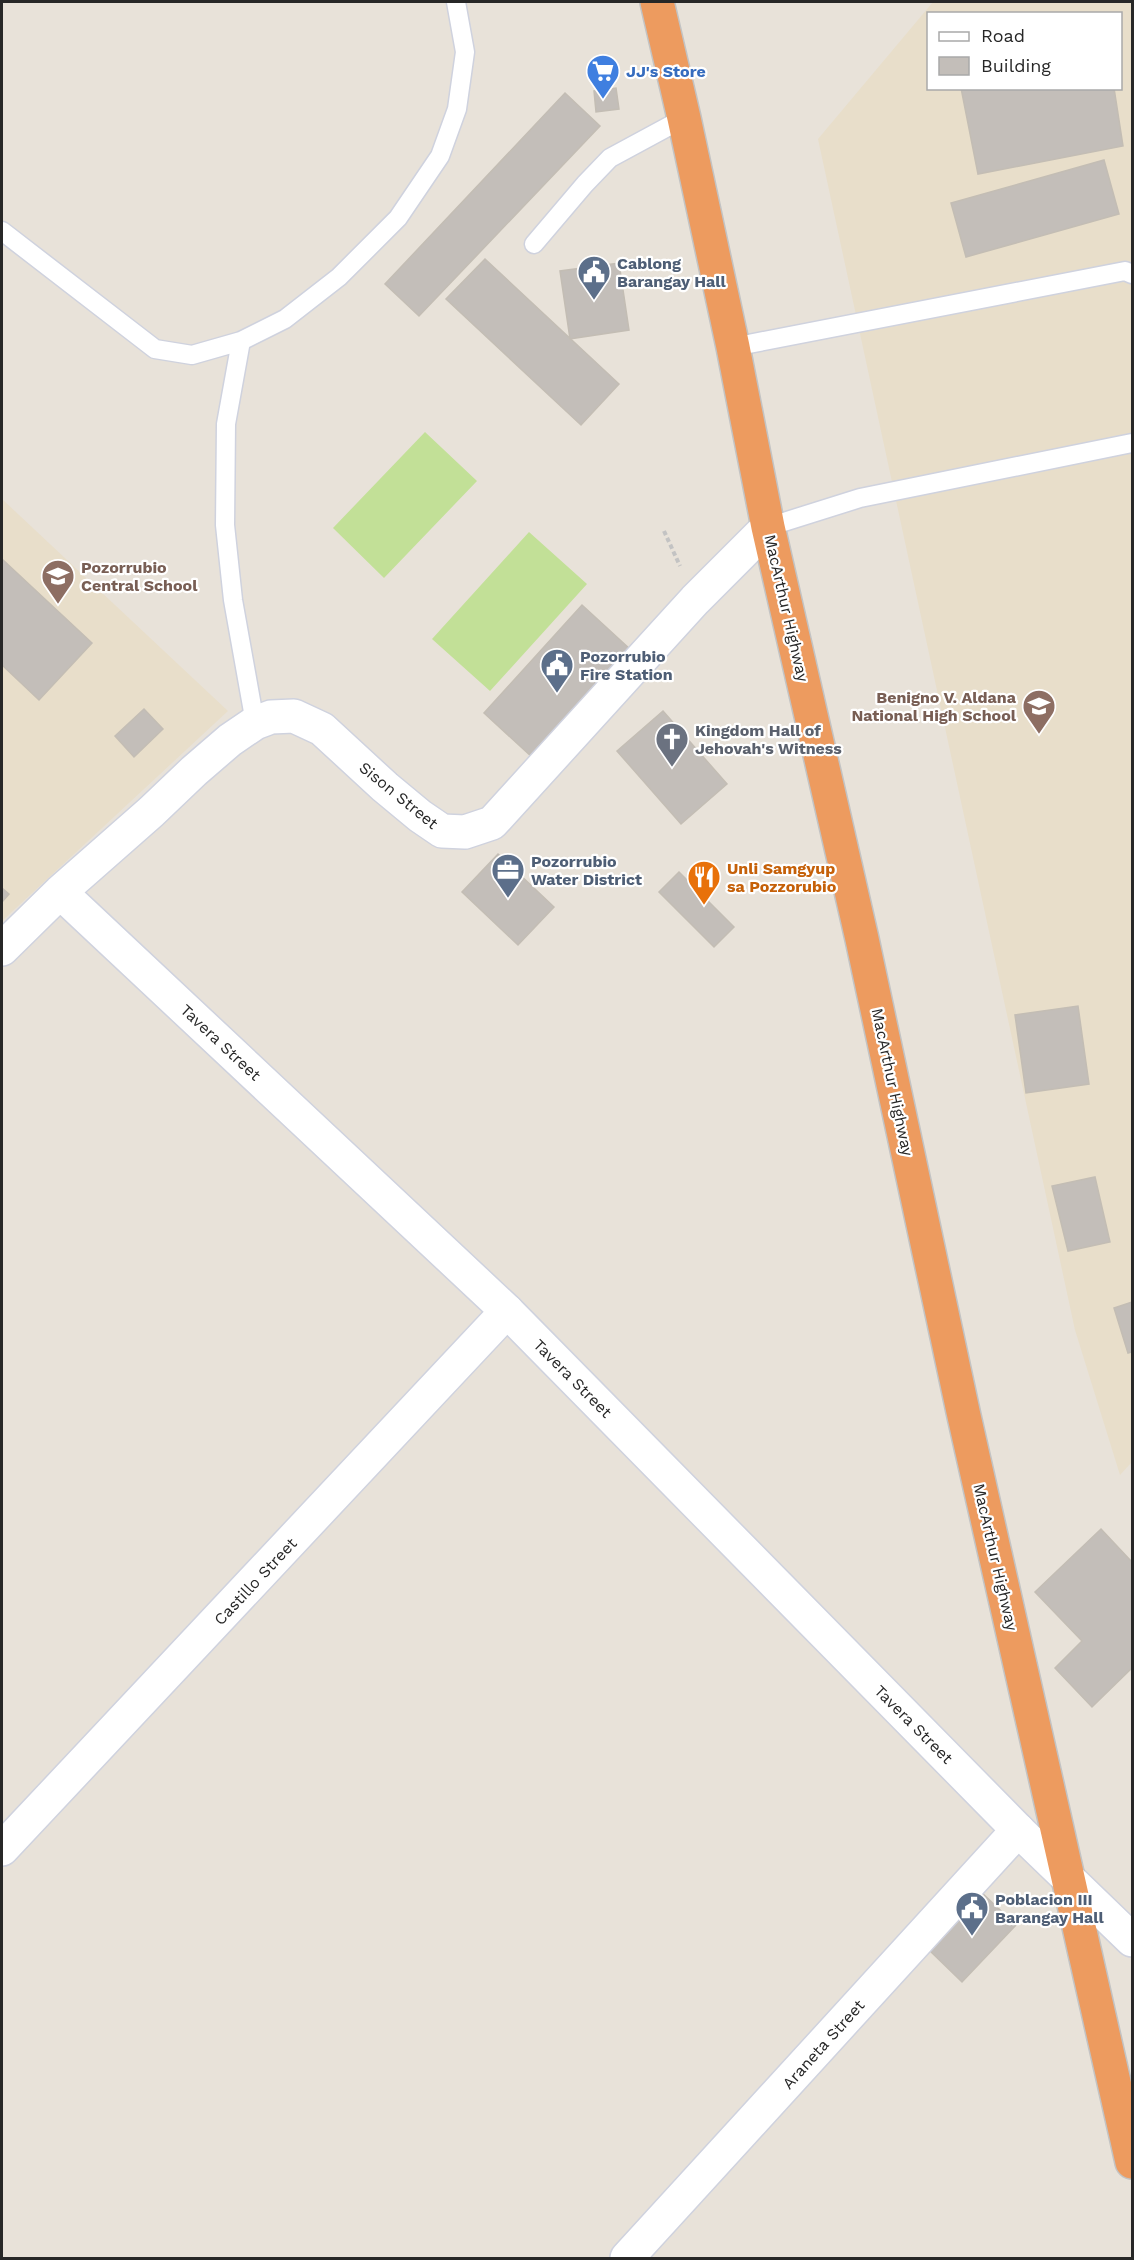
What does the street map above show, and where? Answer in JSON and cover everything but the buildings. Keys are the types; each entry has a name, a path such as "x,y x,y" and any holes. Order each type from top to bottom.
{"highway":[{"name":"MacArthur Highway","path":"657,2 733,347 768,527 859,927 964,1416 1132,2162"}],"street":[{"name":"Sison Street","path":"2,950 60,892 230,740 255,723 283,715 294,716 322,729 385,787 442,831 465,832 492,823 695,600 768,527"},
{"name":"Tavera Street","path":"60,892 507,1311 1018,1830 1132,1940"},
{"name":"Castillo Street","path":"2,1849 507,1311"},
{"name":"Araneta Street","path":"627,2259 1018,1830"}],"lane":[{"path":"2,231 155,349 192,355 241,341 285,319 339,277 398,218 440,156 457,110 465,52 456,2"},
{"path":"534,244 585,183 610,158 684,118"},
{"path":"733,347 1125,272 1132,274"},
{"path":"241,341 226,424 225,525 233,600 255,723"},
{"path":"768,527 860,498 1132,442"}],"shaded area":[{"name":"Benigno V. Aldana National High School","path":"933,2 1132,2 1132,1462 1120,1475 1075,1330 818,139"},
{"name":"Pozorrubio Central School","path":"2,499 228,711 2,921"}],"green space":[{"path":"425,432 477,481 384,578 333,528"},
{"path":"529,532 587,584 490,691 432,639"}],"place":[{"name":"JJ's Store","path":"603,100"},
{"name":"Cablong Barangay Hall","path":"594,301"},
{"name":"Pozorrubio Central School","path":"58,605"},
{"name":"Pozorrubio Fire Station","path":"557,694"},
{"name":"Benigno V. Aldana National High School","path":"1039,735"},
{"name":"Kingdom Hall of Jehovah's Witness","path":"672,768"},
{"name":"Pozorrubio Water District","path":"508,899"},
{"name":"Unli Samgyup sa Pozzorubio","path":"704,906"},
{"name":"Poblacion III Barangay Hall","path":"972,1937"}]}
